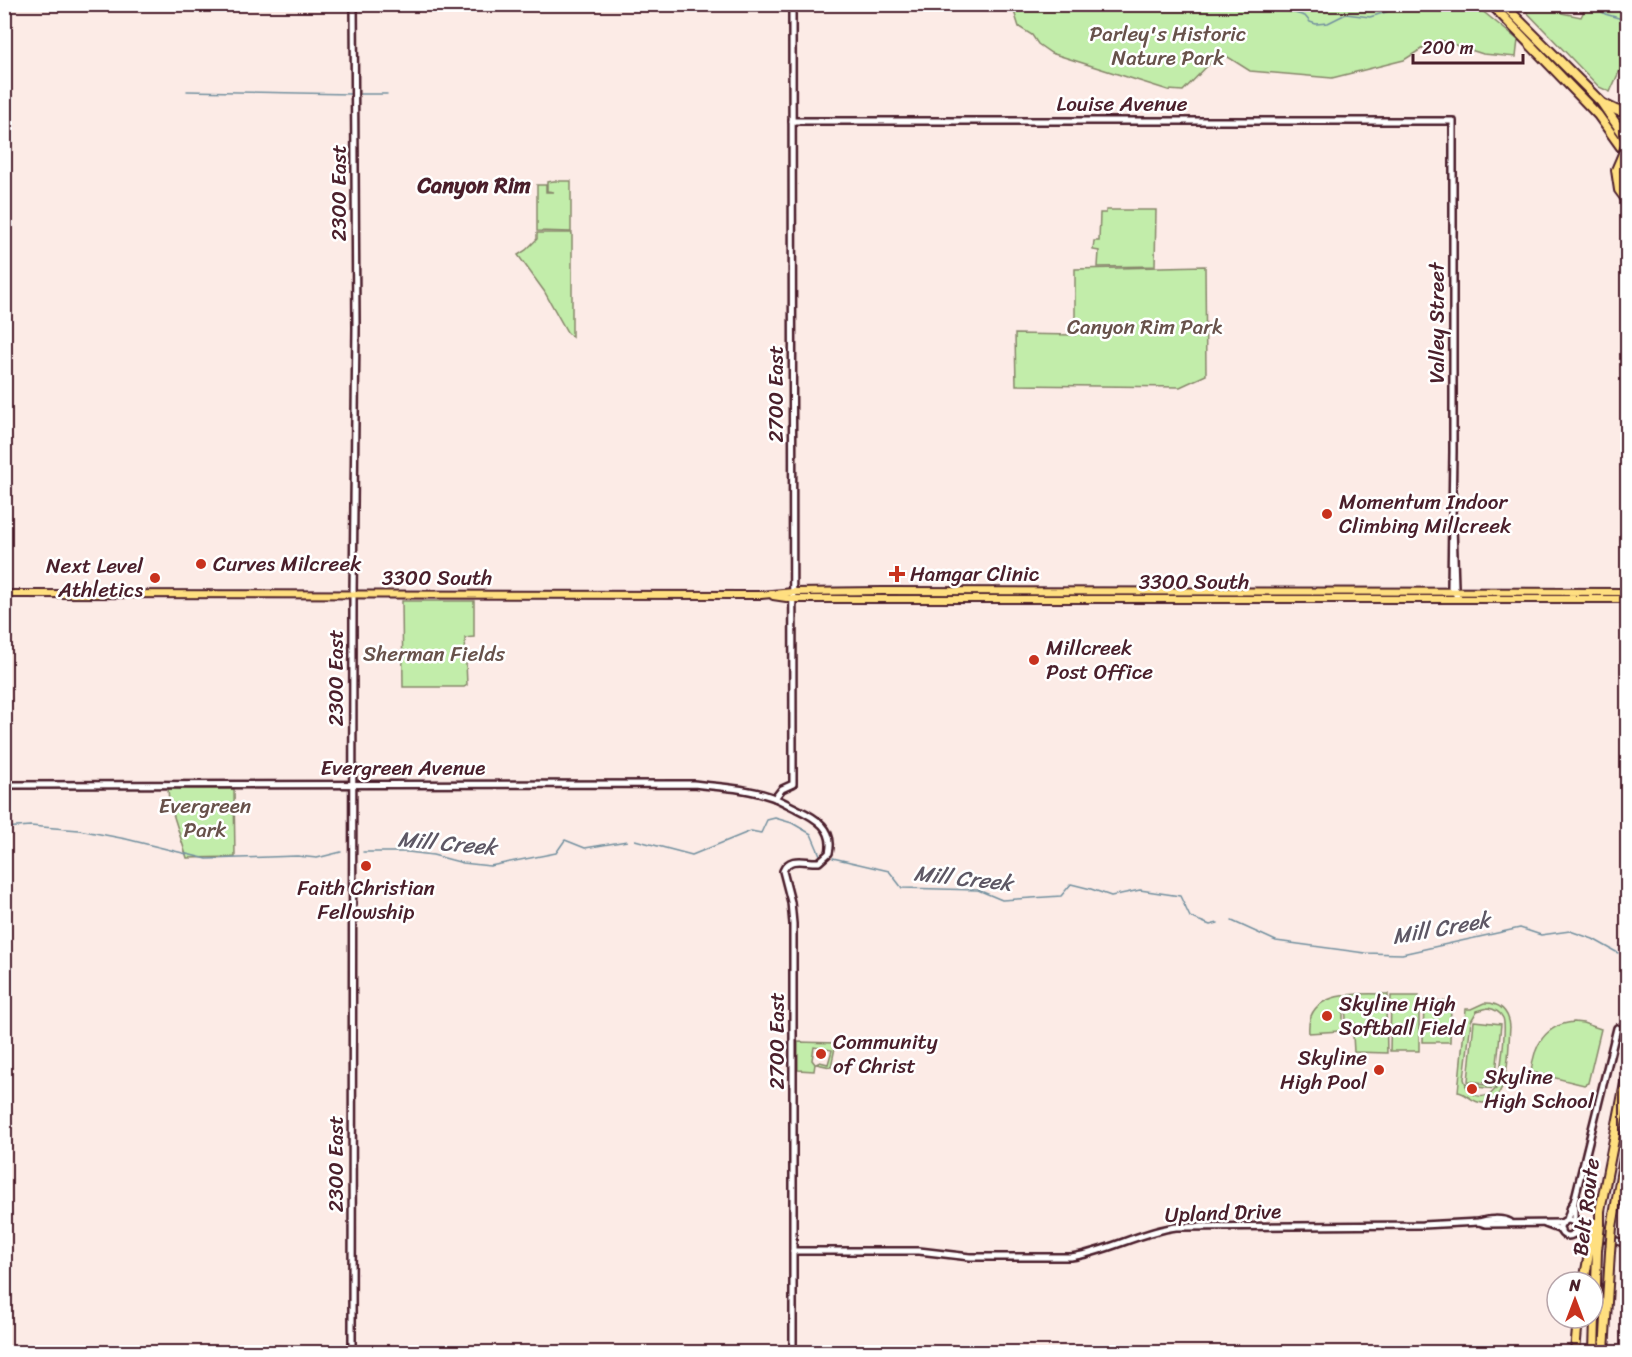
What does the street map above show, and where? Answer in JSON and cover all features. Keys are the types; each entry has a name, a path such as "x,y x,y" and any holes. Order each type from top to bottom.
{"highway":[{"path":"1489,4 1598,115 1628,157"},
{"path":"1503,4 1600,102 1628,142 1616,170 1619,190 1628,202"},
{"path":"1600,102 1612,109 1628,109"},
{"name":"Belt Route","path":"1594,1353 1594,1249 1628,1068"},
{"name":"Belt Route","path":"1604,1353 1612,1227 1628,1135"},
{"path":"1588,1270 1594,1249"},
{"path":"1575,1353 1577,1330"}],"main road":[{"name":"3300 South","path":"793,595 1628,592"},
{"name":"3300 South","path":"4,594 761,594 1628,599"}],"street":[{"name":"2300 East","path":"352,1353 353,594 356,328 354,4"},
{"name":"2700 East","path":"792,4 793,784 782,789 775,798 820,822 829,835 830,850 819,862 793,861 786,865 783,871 791,902 793,924 793,1353"},
{"name":"Louise Avenue","path":"792,121 1453,121"},
{"name":"Valley Street","path":"1453,121 1451,531 1451,587 1453,591"},
{"path":"1453,591 1459,599"},
{"name":"Evergreen Avenue","path":"4,785 693,784 746,790 775,798"},
{"path":"1617,1028 1575,1202 1573,1234 1590,1234 1628,1244"},
{"path":"1561,1230 1575,1202"},
{"name":"Upland Drive","path":"1479,1222 1485,1220 1510,1222"},
{"path":"1565,1221 1590,1234"},
{"name":"Upland Drive","path":"793,1251 919,1251 970,1257 1071,1257 1176,1227 1422,1225 1479,1222 1545,1224 1565,1221"},
{"name":"Upland Drive","path":"1545,1224 1561,1230 1566,1235 1573,1234"}],"green space":[{"name":"Parley's Historic Nature Park","path":"1012,5 1411,5 1419,8 1420,5 1475,5 1518,40 1516,57 1483,54 1440,40 1404,60 1332,78 1250,71 1228,57 1216,57 1183,91 1168,90 1051,53 1038,44 1032,35 1019,27"},
{"path":"1520,5 1553,5 1562,13 1581,17 1584,11 1581,5 1627,5 1627,66 1619,72 1610,92 1599,87"},
{"path":"571,181 571,232 537,231 537,185 546,185 546,192 554,192 547,191 547,182"},
{"path":"1106,210 1156,210 1155,266 1098,267 1099,251 1093,250 1094,241 1099,241 1100,213 1106,213"},
{"path":"537,233 572,233 572,337 544,291 518,255 537,239"},
{"name":"Canyon Rim Park","path":"1205,266 1206,375 1180,387 1016,385 1015,334 1075,335 1075,269"},
{"name":"Sherman Fields","path":"402,601 474,601 474,637 465,638 467,685 464,687 403,687"},
{"name":"Evergreen Park","path":"168,789 234,789 235,857 187,858 169,801"},
{"path":"1388,994 1387,1053 1354,1052 1353,1035 1347,1032 1345,1006 1343,1007 1343,1028 1340,1031 1309,1033 1310,1019 1316,1008 1325,1001 1349,995"},
{"path":"1391,996 1419,996 1419,1051 1390,1051"},
{"path":"1424,1001 1451,1001 1450,1042 1423,1042"},
{"path":"1484,1003 1499,1006 1508,1016 1510,1027 1508,1060 1503,1084 1499,1093 1492,1100 1483,1103 1458,1092 1466,1009","holes":["1488,1008 1500,1014 1504,1023 1502,1061 1496,1088 1496,1086 1466,1083 1466,1085 1464,1079 1471,1021 1477,1011","1466,1086 1495,1089 1487,1095 1478,1096 1469,1091"]},
{"path":"1474,1021 1501,1024 1495,1084 1468,1081"},
{"path":"1574,1022 1601,1029 1588,1083 1584,1085 1531,1072 1532,1063 1542,1038 1555,1027"},
{"path":"798,1042 836,1043 831,1067 816,1064 820,1062 828,1064 832,1050 814,1047 812,1060 815,1064 814,1071 798,1070"}],"waterway":[{"path":"1284,4 1288,11 1305,16 1310,22 1316,24 1328,23 1346,14 1370,17 1411,4"},
{"path":"1590,4 1605,14 1622,19 1628,27"},
{"path":"187,91 350,94"},
{"path":"360,94 387,94"},
{"name":"Mill Creek","path":"635,840 692,855 751,831 761,833 767,820 775,818 792,823 811,834 820,855"},
{"name":"Mill Creek","path":"4,828 30,826 79,830 207,859 297,856 317,858 341,852"},
{"name":"Mill Creek","path":"363,852 408,852 490,866 556,853 565,840 585,848 627,841"},
{"name":"Mill Creek","path":"833,858 889,871 902,888 978,890 1002,900 1061,896 1071,884 1111,896 1140,890 1180,896 1190,917 1210,925 1218,923"},
{"name":"Mill Creek","path":"1232,921 1276,941 1365,953 1402,954 1520,928 1541,935 1570,931 1593,939 1618,953"}],"place":[{"name":"Momentum Indoor Climbing Millcreek","path":"1327,514"},
{"name":"Curves Milcreek","path":"201,564"},
{"name":"Hamgar Clinic","path":"897,574"},
{"name":"Next Level Athletics","path":"155,578"},
{"name":"Millcreek Post Office","path":"1034,660"},
{"name":"Faith Christian Fellowship","path":"366,866"},
{"name":"Skyline High Softball Field","path":"1327,1016"},
{"name":"Community of Christ","path":"821,1054"},
{"name":"Skyline High Pool","path":"1379,1070"},
{"name":"Skyline High School","path":"1472,1089"}],"district":[{"name":"Canyon Rim","path":"474,185"}]}
